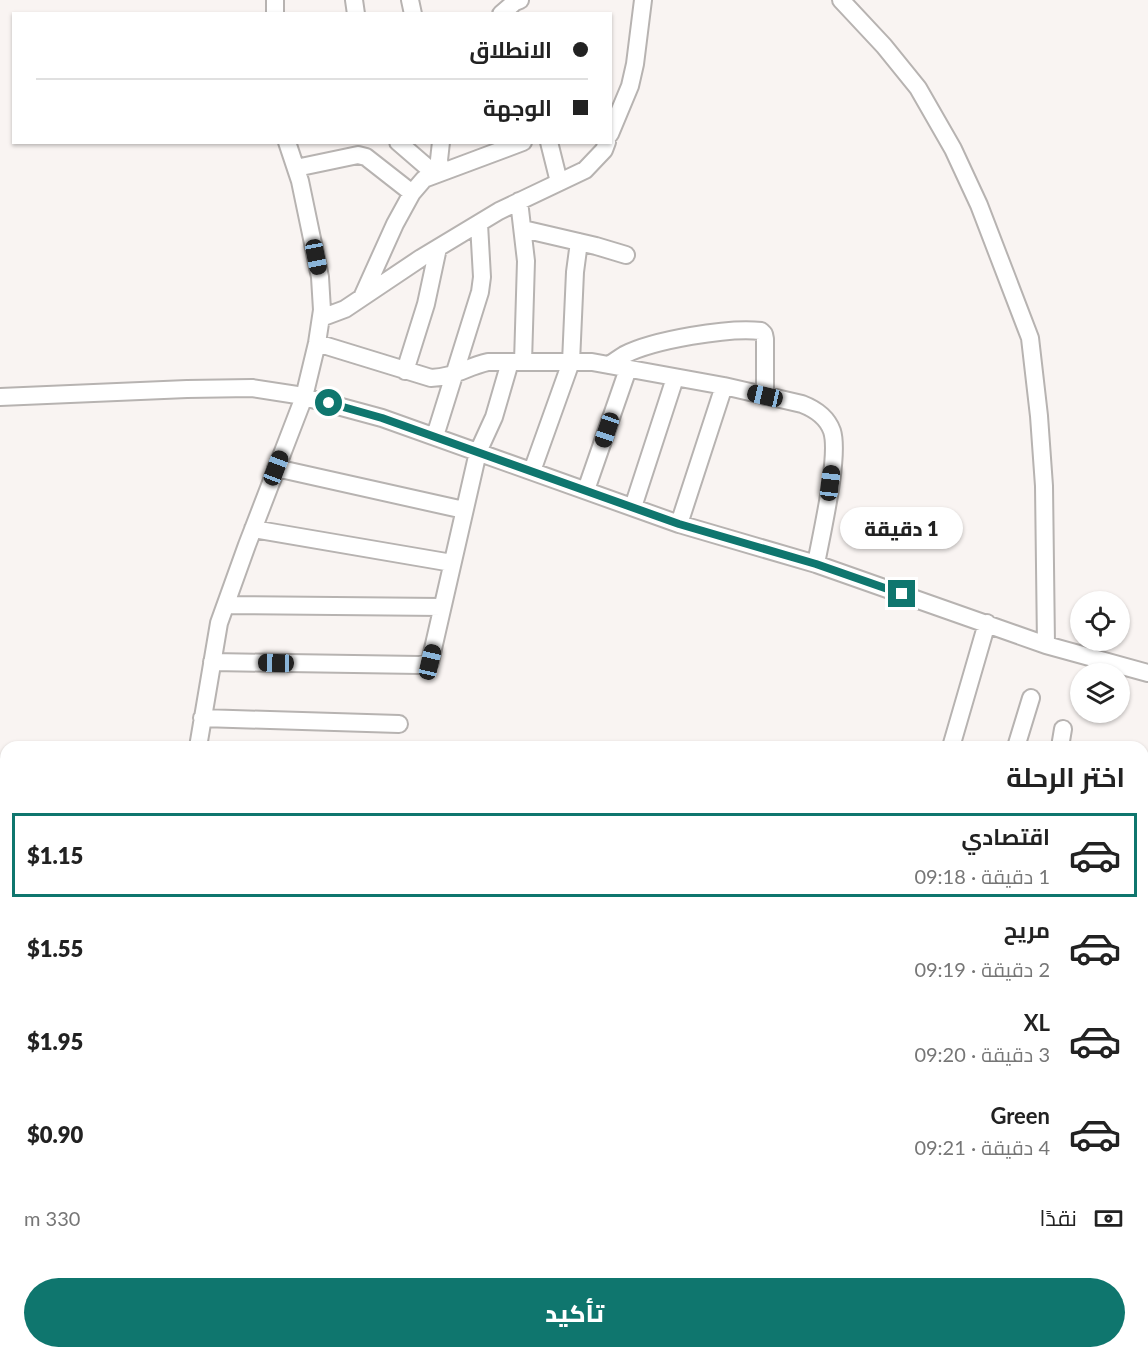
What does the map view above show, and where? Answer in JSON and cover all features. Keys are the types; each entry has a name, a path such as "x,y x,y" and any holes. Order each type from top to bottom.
{"street":[{"path":"612,129 630,86 643,0"},
{"path":"841,0 884,46 918,88 953,149 979,205 1030,338 1044,486 1046,645"},
{"path":"199,741 219,623 304,397 321,318 320,277 300,181 288,144"},
{"path":"401,144 438,173"},
{"path":"438,173 441,144"},
{"path":"362,296 395,224 412,193 424,179 518,144"},
{"path":"550,144 559,182"},
{"path":"321,318 345,309 438,248 519,201 585,170 604,150 606,144"},
{"path":"296,168 358,154 366,157 412,193"},
{"path":"212,662 425,665 430,662 478,452 516,362 526,261 519,201"},
{"path":"435,436 480,292 482,277 478,224"},
{"path":"523,229 626,255"},
{"path":"532,471 571,362 575,272 579,242"},
{"path":"405,371 426,304 438,248"},
{"path":"609,365 625,355 657,343 726,331 761,331 765,339 765,396"},
{"path":"317,343 431,378 453,375 477,364 488,362 592,362 724,386 810,407 824,417 832,431 833,459 816,564"},
{"path":"586,490 628,369"},
{"path":"633,507 675,378"},
{"path":"679,524 724,386"},
{"path":"0,397 241,388 304,397 382,418 679,524 816,564 1046,645 1148,673"},
{"path":"276,468 464,510"},
{"path":"253,529 353,548 452,563"},
{"path":"226,605 442,607"},
{"path":"953,741 987,623"},
{"path":"1018,741 1031,698"},
{"path":"202,718 399,724"},
{"path":"1061,741 1063,729"}],"route":[{"path":"329,403 382,418 679,524 816,564 902,594"}]}
